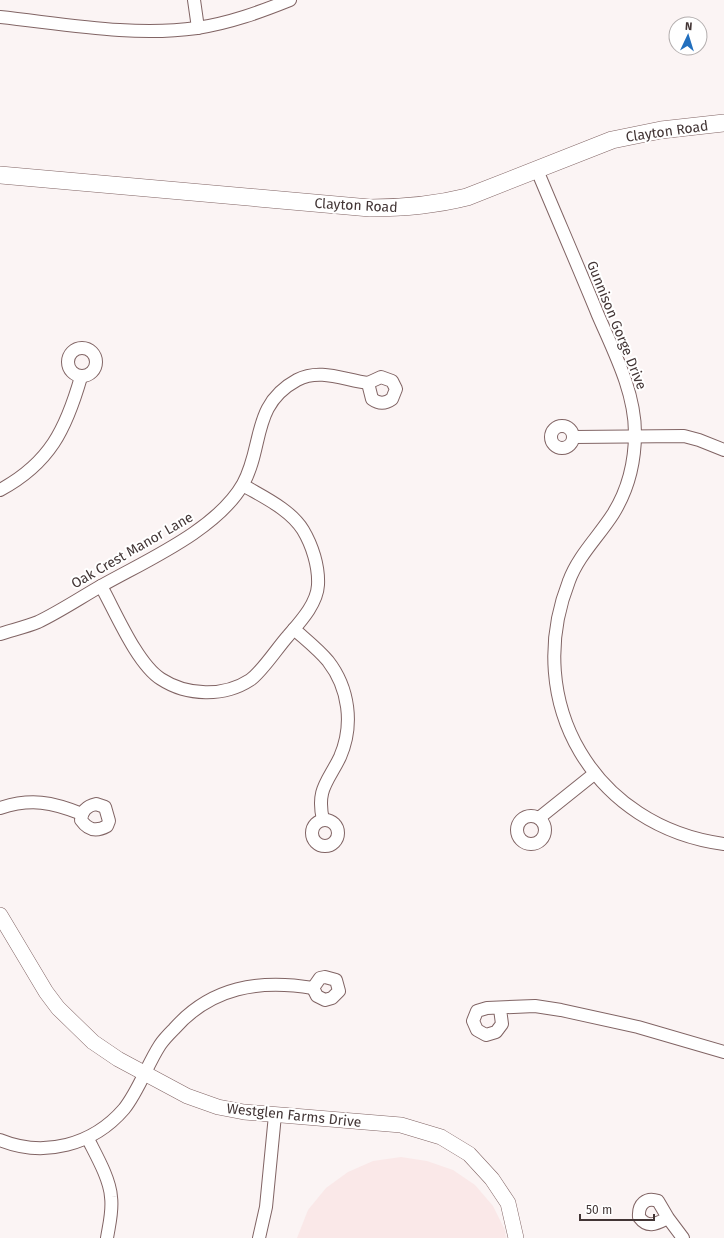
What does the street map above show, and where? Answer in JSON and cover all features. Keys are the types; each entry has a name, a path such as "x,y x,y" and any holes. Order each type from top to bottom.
{"main road":[{"name":"Clayton Road","path":"0,175 370,208 390,208 430,205 453,200 537,170 612,140 661,130 724,123"}],"street":[{"path":"194,0 198,28"},
{"path":"0,17 136,31 198,28 258,13 290,0"},
{"name":"Gunnison Gorge Drive","path":"537,170 622,372 633,409 635,436 634,460 622,498 613,514 591,543 570,578 562,599 557,626 555,676 559,699 570,733 594,774 624,804 655,823 686,836 724,844"},
{"name":"Oak Crest Manor Lane","path":"0,634 37,622 178,543 211,520 243,485 251,462 264,413 275,397 297,380 327,374 368,383"},
{"path":"0,490 30,471 57,439 67,420 81,377"},
{"path":"574,437 684,436 700,440 724,450"},
{"path":"101,586 144,664 160,679 176,687 195,692 215,692 234,687 251,679 294,629 315,598 317,588 315,562 310,543 302,529 290,514 243,485"},
{"path":"294,629 327,660 337,675 344,693 348,714 348,734 340,757 326,779 320,808 323,820"},
{"path":"539,818 594,774"},
{"path":"0,808 17,802 37,801 70,809 82,814"},
{"name":"Westglen Farms Drive","path":"0,915 46,992 71,1022 94,1042 118,1059 146,1072 187,1096 218,1106 244,1112 401,1125 422,1130 455,1144 469,1154 481,1166 500,1190 508,1203 516,1238"},
{"path":"0,1140 21,1146 38,1148 69,1145 88,1139 109,1123 124,1108 161,1044 181,1022 198,1007 219,995 241,988 283,984 312,988"},
{"path":"500,1009 502,1024 500,1029 486,1035 477,1030 473,1021 477,1011 487,1008 500,1009 535,1006 578,1013 638,1027 724,1052"},
{"path":"259,1238 266,1207 275,1115"},
{"path":"88,1139 102,1167 111,1196 111,1217 107,1238"},
{"path":"668,1218 652,1226 643,1222 639,1217 639,1212 642,1204 649,1200 658,1201 668,1218 683,1238"}],"shaded area":[{"path":"401,1157 427,1161 453,1170 475,1185 493,1206 505,1230 506,1238 297,1238 308,1210 326,1188 348,1172 373,1161"}]}
